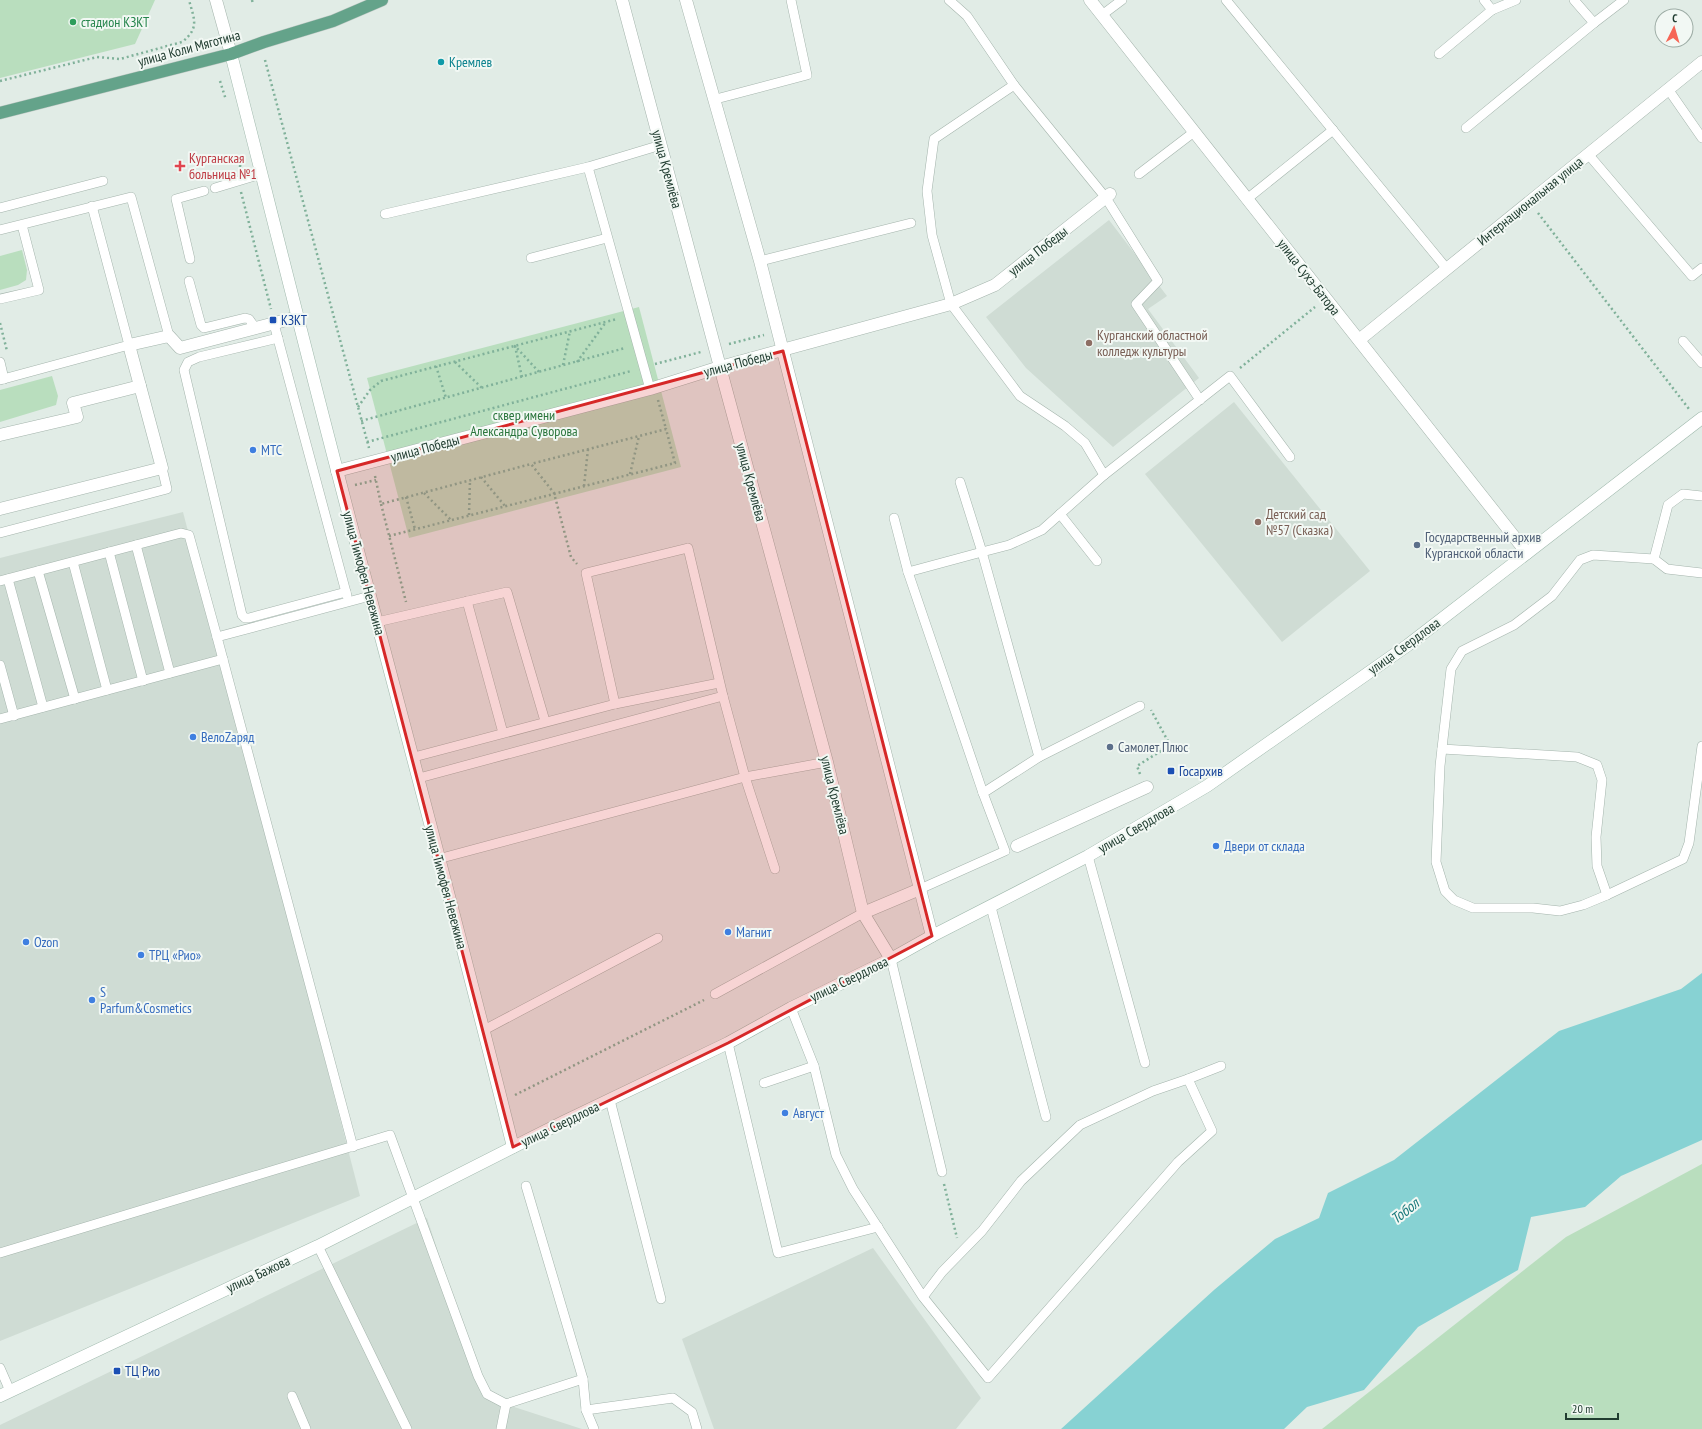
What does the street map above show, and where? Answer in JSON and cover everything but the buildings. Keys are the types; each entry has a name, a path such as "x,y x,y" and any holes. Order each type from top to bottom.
{"main road":[{"name":"улица Коли Мяготина","path":"0,112 231,54 264,42 333,21 382,0"}],"street":[{"name":"улица Тимофея Невежина","path":"216,0 337,471 414,757 438,859 484,1030 513,1146"},
{"name":"улица Кремлёва","path":"622,0 827,762 863,913 891,959"},
{"path":"686,0 716,99 784,351 932,936"},
{"name":"улица Сухэ-Батора","path":"1090,0 1527,553"},
{"name":"Интернациональная улица","path":"1359,340 1702,62"},
{"name":"улица Победы","path":"337,471 652,388 720,367 784,351 951,304 995,285 1108,196"},
{"path":"0,509 162,468 129,345 169,336 180,348 298,317"},
{"path":"0,435 77,417 73,403 140,386"},
{"name":"улица Свердлова","path":"513,1146 728,1043 791,1008 891,959 932,936 1088,856 1207,786 1408,645 1700,419"},
{"path":"1017,846 1147,787"},
{"path":"863,913 920,889"},
{"name":"улица Бажова","path":"5,1393 318,1246 513,1146"}],"lane":[{"path":"716,99 808,75 791,0"},
{"path":"949,0 967,16 1014,86 1108,196 1158,281 1136,304 1200,400"},
{"path":"1102,15 1122,0"},
{"path":"1226,0 1447,269"},
{"path":"1484,0 1492,10"},
{"path":"1439,54 1492,10 1516,0"},
{"path":"1574,0 1594,24"},
{"path":"1466,128 1624,0"},
{"path":"1014,86 934,139 927,191 932,235 951,304 1020,396 1065,426 1085,443 1104,475"},
{"path":"1668,89 1702,138"},
{"path":"1247,199 1332,130"},
{"path":"1139,174 1194,132"},
{"path":"385,214 588,166 661,146"},
{"path":"1588,154 1692,276 1702,268"},
{"path":"588,166 637,345 652,388"},
{"path":"215,188 261,174"},
{"path":"0,208 103,181"},
{"path":"190,259 176,199 204,191"},
{"path":"0,230 131,197 169,336"},
{"path":"1,365 2,379 129,345 92,206"},
{"path":"760,261 911,223"},
{"path":"0,299 39,290 22,225"},
{"path":"531,258 607,238"},
{"path":"189,281 200,325 204,328 245,318 249,319 256,329"},
{"path":"274,324 349,602"},
{"path":"278,338 199,357 188,362 184,370 242,615 245,618 249,618 346,592"},
{"path":"1683,341 1702,363"},
{"path":"908,572 1009,545 1042,530 1104,475 1230,376 1290,458"},
{"path":"0,533 168,489 162,468"},
{"path":"960,482 982,552 1039,757"},
{"path":"1654,559 1668,505 1683,494 1702,496"},
{"path":"1060,514 1097,561"},
{"path":"894,518 908,572 983,792 1005,851"},
{"path":"43,707 4,580 181,533 190,535 353,1146"},
{"path":"136,545 170,673"},
{"path":"615,704 586,573 688,548 723,696 745,777 775,869"},
{"path":"109,552 143,681"},
{"path":"1702,573 1667,569 1654,559 1593,555 1580,560 1552,596 1514,625 1462,652 1451,669 1442,749 1436,862 1445,891 1454,900 1473,908 1533,908 1560,911 1607,895 1683,859 1689,843 1702,746"},
{"path":"73,562 107,690"},
{"path":"38,571 74,699"},
{"path":"377,622 507,592 545,721"},
{"path":"217,637 370,596"},
{"path":"467,601 503,733"},
{"path":"0,719 223,659"},
{"path":"0,665 14,716"},
{"path":"414,757 545,721 615,704 720,683"},
{"path":"419,778 723,696"},
{"path":"983,792 1039,757 1140,706"},
{"path":"1442,749 1577,757 1597,765 1602,780 1596,837 1597,866 1607,895"},
{"path":"438,859 745,777 827,762"},
{"path":"920,889 1017,846"},
{"path":"1088,856 1145,1063"},
{"path":"991,907 1046,1117"},
{"path":"715,994 863,913"},
{"path":"484,1030 658,938"},
{"path":"891,959 942,1172"},
{"path":"791,1008 814,1066 836,1155 853,1189 923,1297 988,1378 1178,1162 1212,1131 1188,1078"},
{"path":"728,1043 778,1253 878,1227"},
{"path":"764,1083 814,1066"},
{"path":"923,1297 942,1272 982,1231 1022,1181 1080,1125 1153,1091 1221,1066"},
{"path":"610,1100 661,1299"},
{"path":"0,1253 390,1135 478,1376 487,1394 506,1404 583,1379"},
{"path":"526,1186 583,1379 586,1410 594,1429"},
{"path":"318,1246 407,1429"},
{"path":"0,1368 5,1393"},
{"path":"292,1396 306,1429"},
{"path":"586,1410 673,1398 692,1412 697,1429"},
{"path":"501,1429 506,1404"}],"path":[{"path":"0,81 97,57 120,59 182,42 188,37 194,26 195,20 189,0"},
{"path":"252,0 253,4"},
{"path":"266,60 362,421 381,504 410,615"},
{"path":"220,81 228,106"},
{"path":"241,155 239,181 274,324"},
{"path":"1530,202 1700,419"},
{"path":"1230,376 1326,299"},
{"path":"358,408 370,390 381,381 629,316"},
{"path":"577,362 607,322"},
{"path":"0,323 8,354 12,359 1,365"},
{"path":"563,365 570,331"},
{"path":"367,442 778,331"},
{"path":"362,421 637,345"},
{"path":"515,346 540,372"},
{"path":"515,346 522,377"},
{"path":"455,361 482,388"},
{"path":"436,366 446,398"},
{"path":"389,536 675,463 666,429 652,388"},
{"path":"381,504 666,429"},
{"path":"630,474 639,436"},
{"path":"584,486 588,449"},
{"path":"531,464 554,493 571,558 586,573"},
{"path":"481,477 505,506"},
{"path":"469,515 470,480"},
{"path":"424,492 451,520"},
{"path":"406,497 415,529"},
{"path":"1147,787 1137,766 1164,750 1169,743 1150,709"},
{"path":"502,1102 715,994"},
{"path":"942,1172 960,1253"}],"highlighted area":[{"path":"783,351 932,936 728,1043 513,1147 337,471"}],"shaded area":[{"name":"Курганский областной колледж культуры","path":"1109,220 1167,296 1148,309 1199,378 1113,447 1026,368 986,317"},
{"name":"Детский сад №57 (Сказка)","path":"1234,402 1370,571 1282,642 1145,474"},
{"name":"ТРЦ «Рио»","path":"183,512 360,1196 0,1341 0,558"},
{"path":"427,1218 486,1398 582,1429 0,1429 0,1425"},
{"path":"873,1248 981,1398 956,1429 714,1429 682,1339"}],"green space":[{"name":"стадион КЗКТ","path":"0,0 155,0 135,44 0,78"},
{"path":"22,250 27,270 26,280 18,285 0,290 0,256"},
{"name":"сквер имени Александра Суворова","path":"639,307 681,467 409,538 367,378"},
{"path":"52,376 58,396 56,405 0,422 0,390"},
{"path":"1702,1164 1702,1429 1322,1429 1566,1237"}],"water":[{"name":"Тобол","path":"1702,973 1702,1140 1621,1176 1585,1207 1531,1217 1518,1270 1418,1327 1364,1390 1307,1407 1284,1429 1061,1429 1214,1290 1275,1239 1319,1218 1328,1193 1394,1160 1559,1031 1681,989"}],"place":[{"name":"стадион КЗКТ","path":"73,22"},
{"name":"Кремлев","path":"441,62"},
{"name":"Курганская больница №1","path":"180,166"},
{"name":"КЗКТ","path":"273,320"},
{"name":"Курганский областной колледж культуры","path":"1089,343"},
{"name":"МТС","path":"253,450"},
{"name":"Детский сад №57 (Сказка)","path":"1258,522"},
{"name":"Государственный архив Курганской области","path":"1417,545"},
{"name":"ВелоZаряд","path":"193,737"},
{"name":"Самолет Плюс","path":"1110,747"},
{"name":"Госархив","path":"1171,771"},
{"name":"Двери от склада","path":"1216,846"},
{"name":"Магнит","path":"728,932"},
{"name":"Ozon","path":"26,942"},
{"name":"ТРЦ «Рио»","path":"141,955"},
{"name":"S Parfum&Cosmetics","path":"92,1000"},
{"name":"Август","path":"785,1113"},
{"name":"ТЦ Рио","path":"117,1371"}]}
